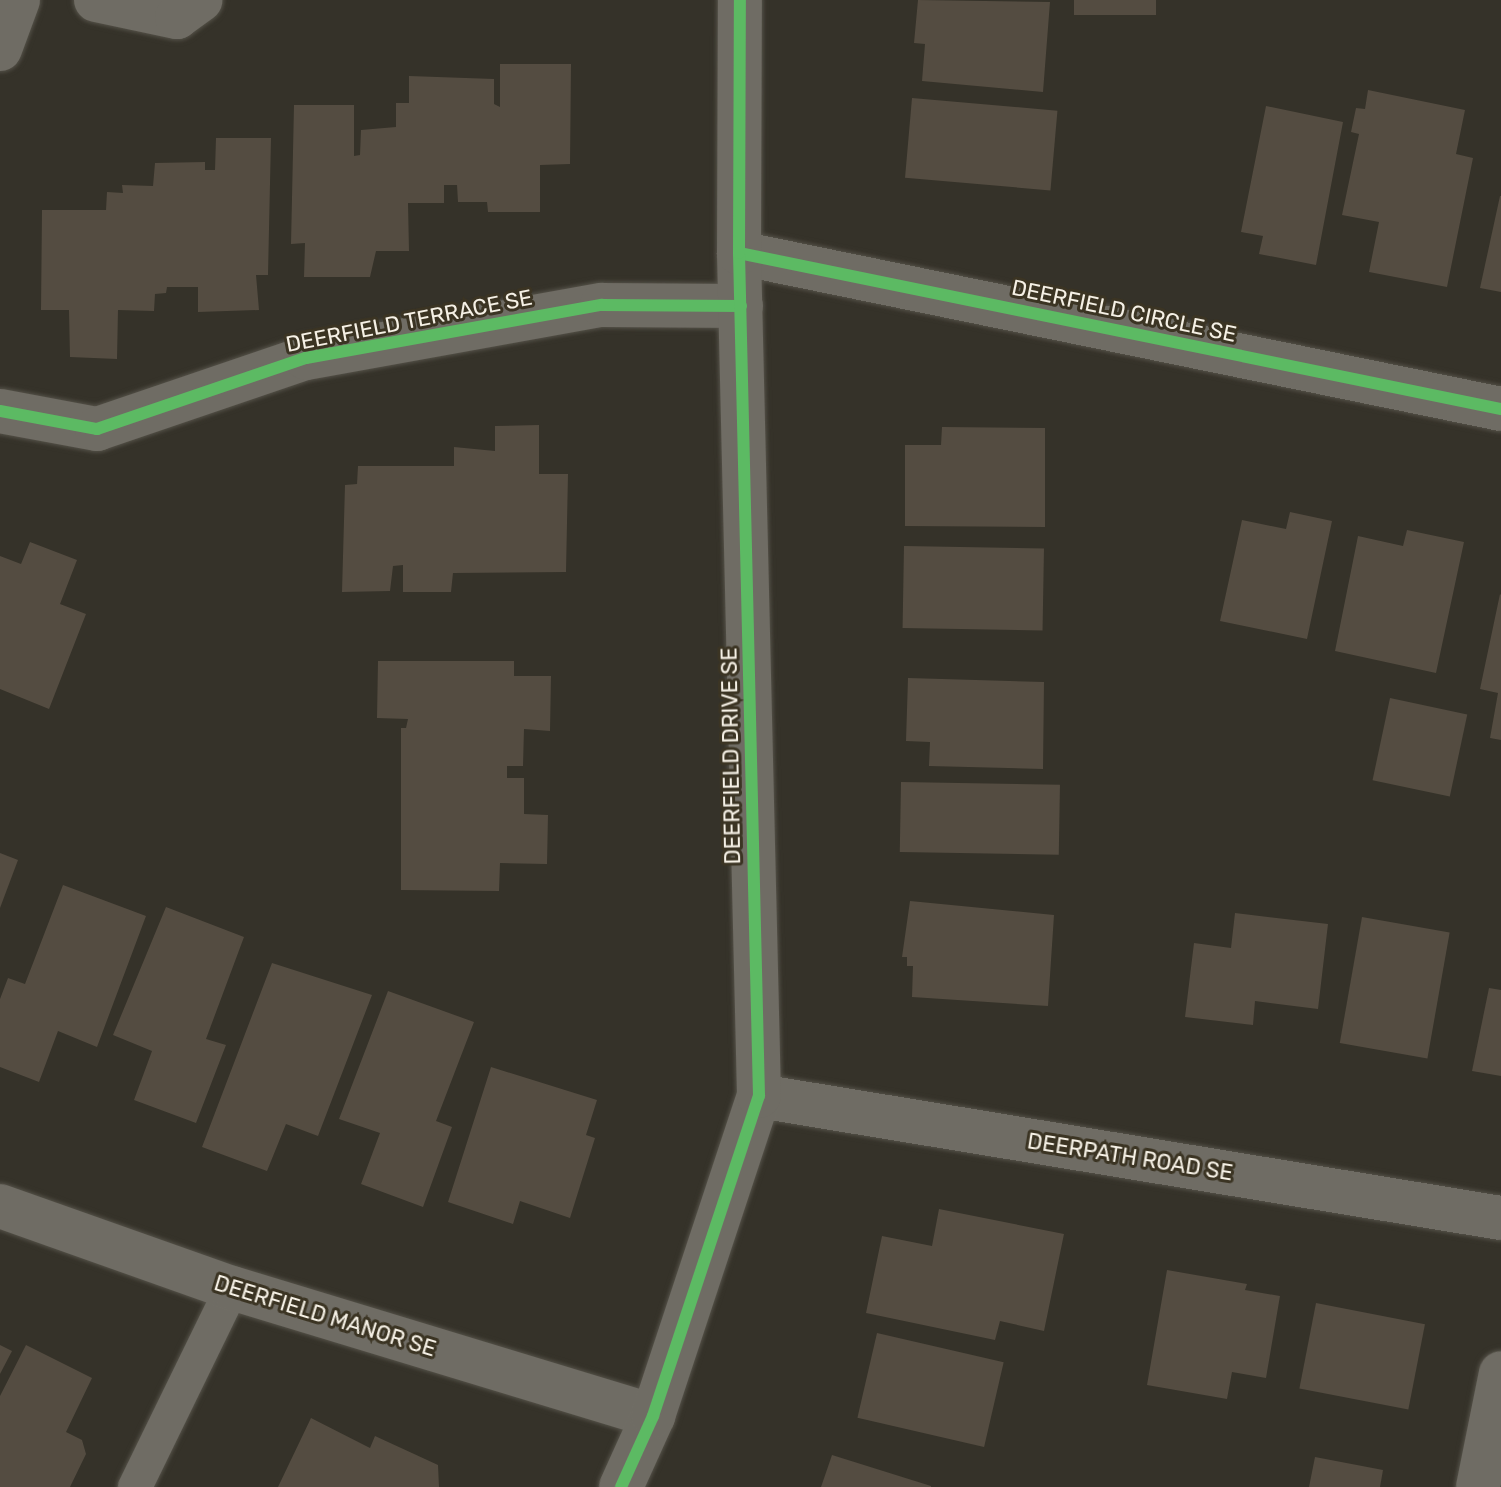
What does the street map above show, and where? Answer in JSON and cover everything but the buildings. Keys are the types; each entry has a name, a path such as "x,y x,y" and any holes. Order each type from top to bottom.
{"street":[{"path":"0,49 18,0"},
{"path":"96,0 177,17 200,0"},
{"name":"DEERFIELD DRIVE SE","path":"621,1487 653,1416 759,1096 739,253 740,0"},
{"name":"DEERFIELD CIRCLE SE","path":"739,253 1501,409"},
{"name":"DEERFIELD TERRACE SE","path":"0,411 97,429 306,358 602,305 741,306"},
{"name":"DEERPATH ROAD SE","path":"759,1096 1501,1218"},
{"name":"DEERFIELD MANOR SE","path":"0,1206 232,1288 653,1416"},
{"path":"1478,1487 1501,1373"}],"lane":[{"path":"135,1487 232,1288"}],"cycle path":[{"path":"621,1487 653,1416 759,1096 739,253 740,0"},
{"path":"739,253 1501,409"},
{"path":"0,411 97,429 306,358 602,305 741,306"}]}
